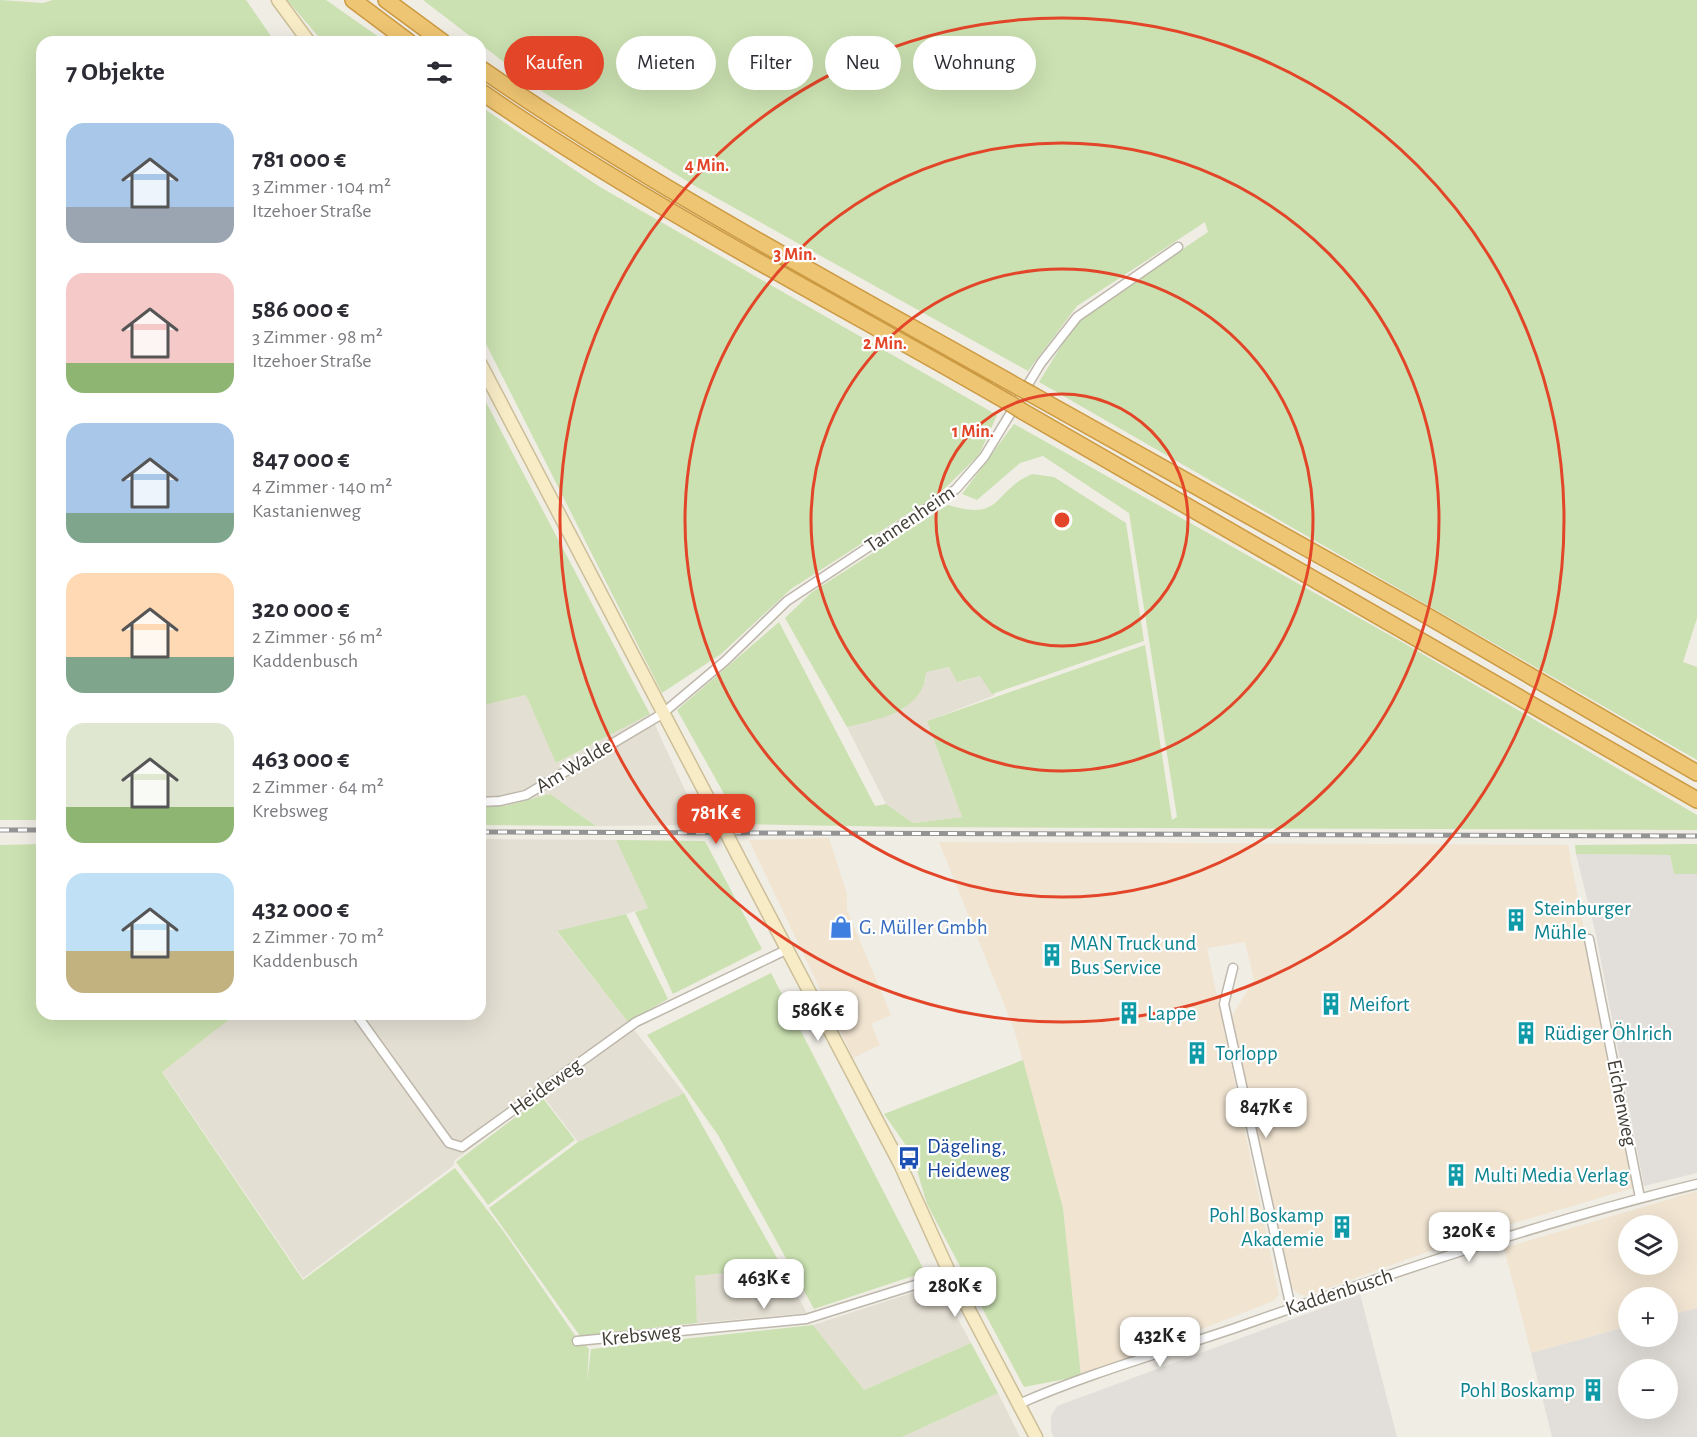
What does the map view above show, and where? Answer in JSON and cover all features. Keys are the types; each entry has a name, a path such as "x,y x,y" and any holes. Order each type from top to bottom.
{"highway":[{"path":"353,0 401,36"},
{"path":"386,0 434,36"},
{"path":"399,0 425,30"},
{"path":"486,72 547,114 657,182 1414,608 1697,773"},
{"path":"486,95 537,130 735,250 1017,407 1697,800"}],"main road":[{"path":"278,0 305,36"},
{"path":"486,375 900,1164 950,1274 1036,1437"}],"street":[{"name":"Tannenheim","path":"662,714 725,661 787,602 956,489 984,457 1041,363 1077,317 1178,247"},
{"name":"Am Walde","path":"486,802 526,795 662,714"},
{"name":"Eichenweg","path":"1589,939 1640,1198"},
{"name":"Heideweg","path":"360,1020 449,1143 462,1147 636,1022 786,950"},
{"path":"1233,968 1224,1004 1291,1308"},
{"name":"Kaddenbusch","path":"1019,1404 1291,1308 1493,1241 1640,1198 1697,1184"},
{"name":"Krebsweg","path":"577,1341 806,1318 950,1274"}],"shaded area":[{"path":"949,667 958,682 981,676 995,695 927,721 962,817 913,823 886,804 847,727 903,709 926,680 925,672"},
{"path":"526,695 557,763 650,714 701,825 596,826 550,794 505,806 486,805 486,705"},
{"path":"829,838 847,894 847,910 891,1015 871,1024 880,1045 853,1058 749,840"},
{"path":"486,839 616,840 648,908 557,932 684,1093 578,1142 542,1095 455,1160 453,1166 303,1278 162,1071 228,1020 486,1020"},
{"path":"939,842 1568,845 1633,1188 1477,1234 1306,1296 1299,1294 1291,1287 1232,1016 1254,980 1245,942 1207,948 1279,1295 1273,1301 1081,1376 1063,1208 1014,1029"},
{"path":"1576,854 1670,855 1674,874 1697,874 1697,1173 1644,1186 1596,935"},
{"path":"1697,1191 1697,1308 1678,1313 1678,1287 1618,1287 1618,1329 1531,1353 1504,1248"},
{"path":"782,1267 807,1313 697,1323 694,1276"},
{"path":"939,1284 971,1343 864,1390 813,1325"},
{"path":"1360,1294 1397,1437 1054,1437 1051,1431 1051,1416 1057,1406"},
{"name":"Pohl Boskamp","path":"1697,1308 1697,1437 1552,1437 1531,1353 1618,1329 1618,1347 1678,1347 1678,1313"},
{"path":"998,1393 1020,1437 902,1437"}],"green space":[{"path":"0,0 43,3 53,0 246,0 271,36 36,36 36,820 0,820"},
{"path":"287,0 326,0 377,36 318,36"},
{"path":"423,0 1697,0 1697,618 1683,662 1697,667 1697,760 1039,382 1073,327 1089,312 1208,232 1205,222 1077,306 1028,371 695,186 540,90 604,90 604,36 504,36 504,62 486,48 486,36 470,36"},
{"path":"486,110 600,187 997,415 979,455 940,493 791,589 721,654 662,693 486,344"},
{"path":"486,402 650,714 556,763 526,695 486,705"},
{"path":"1014,424 1402,642 1697,815 1697,830 907,827 741,824 677,710 779,622 875,806 886,804 913,823 962,817 927,721 1145,645 1172,820 1177,817 1129,513 1043,456 1020,463 977,500 962,494"},
{"path":"1032,474 1054,477 1126,523 1144,641 992,694 980,676 957,682 949,667 926,672 923,686 908,705 885,717 847,727 785,618 812,592 948,505 979,510 989,507 1019,481"},
{"path":"550,794 596,826 486,825 486,805 505,806"},
{"path":"616,840 705,841 762,949 673,994 635,912 648,908"},
{"path":"36,844 36,1020 228,1020 162,1072 303,1280 455,1168 504,1232 574,1334 589,1349 587,1383 591,1349 813,1325 864,1390 971,1343 998,1393 902,1437 0,1437 0,845"},
{"path":"1697,844 1697,874 1674,874 1670,855 1576,854 1575,845"},
{"path":"626,914 668,999 628,1022 557,931"},
{"path":"771,973 925,1272 814,1309 718,1135 647,1035"},
{"path":"1023,1060 1063,1208 1081,1376 1024,1387 927,1204 912,1154 884,1114"},
{"path":"684,1093 782,1267 695,1276 697,1323 580,1336 489,1208 578,1142"},
{"path":"542,1097 575,1140 488,1205 456,1162"}],"railway":[{"path":"0,830 36,830"},
{"path":"486,832 1697,836"}],"place":[{"name":"Steinburger Mühle","path":"1516,920"},
{"name":"G. Müller Gmbh","path":"841,927"},
{"name":"MAN Truck und Bus Service","path":"1052,955"},
{"name":"Meifort","path":"1331,1004"},
{"name":"Lappe","path":"1129,1013"},
{"name":"Rüdiger Öhlrich","path":"1526,1033"},
{"name":"Torlopp","path":"1197,1053"},
{"name":"Dägeling, Heideweg","path":"909,1158"},
{"name":"Multi Media Verlag","path":"1456,1175"},
{"name":"Pohl Boskamp Akademie","path":"1342,1227"},
{"name":"Pohl Boskamp","path":"1593,1390"}]}
